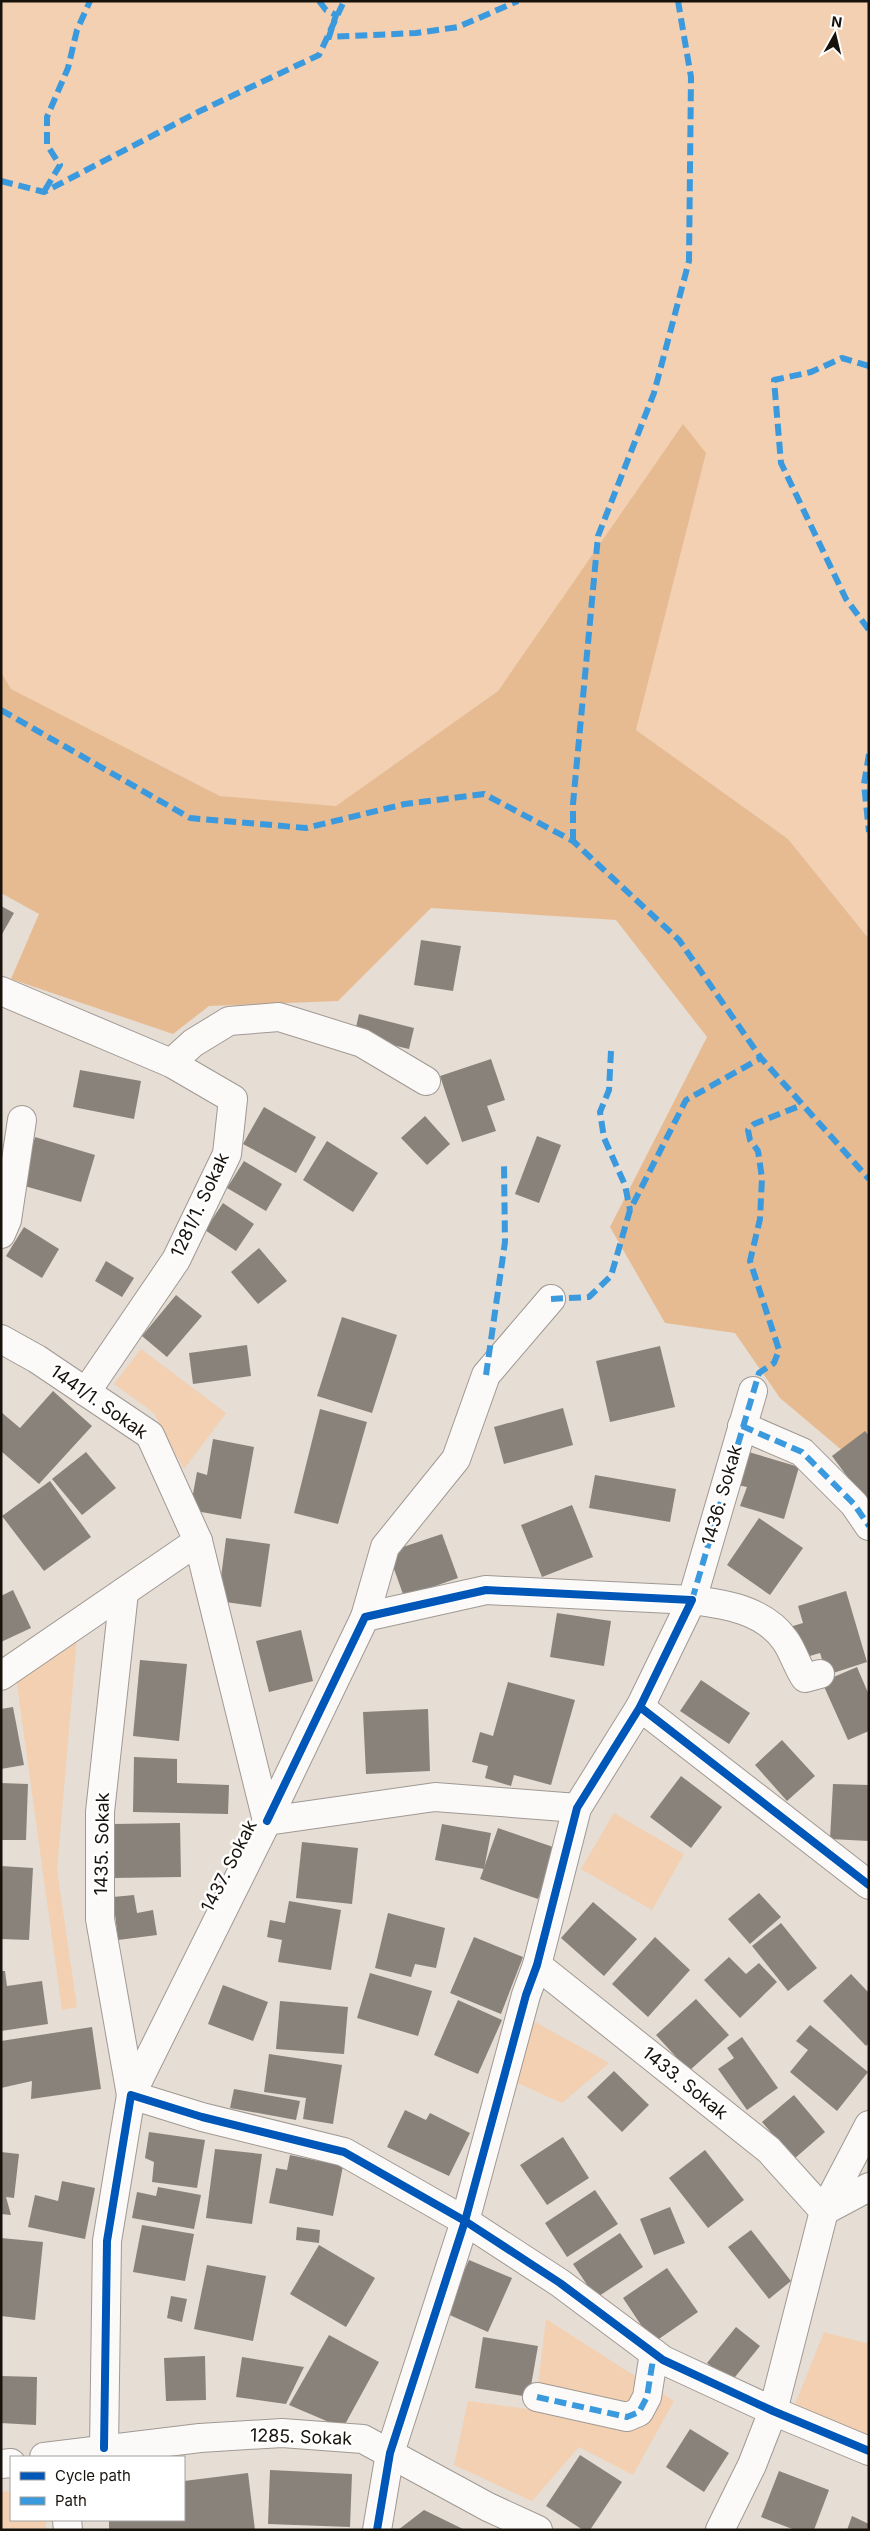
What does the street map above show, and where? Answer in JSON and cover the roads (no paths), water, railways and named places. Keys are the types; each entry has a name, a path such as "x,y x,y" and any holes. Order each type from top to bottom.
{"street":[{"name":"1281/1. Sokak","path":"1,991 170,1063 233,1099 227,1154 176,1260 86,1392"},
{"path":"170,1063 193,1043 229,1021 279,1017 362,1042 426,1081"},
{"path":"1,1234 6,1220 22,1120"},
{"path":"267,1821 365,1616 384,1547 456,1459 486,1376 551,1299"},
{"name":"1441/1. Sokak","path":"1,1339 36,1358 150,1435 198,1541 267,1821"},
{"name":"1436. Sokak","path":"377,2530 390,2453 464,2221 526,1995 537,1965 577,1808 640,1707 692,1600 753,1391"},
{"path":"742,1426 802,1452 854,1504 869,1526"},
{"path":"1,1676 198,1541"},
{"path":"365,1616 486,1590 692,1600 730,1605 756,1616 785,1640 794,1661 805,1678 820,1674"},
{"name":"1435. Sokak","path":"124,1592 100,1812 100,1919 131,2095"},
{"path":"640,1707 869,1885"},
{"name":"1437. Sokak","path":"131,2095 267,1821 435,1797 577,1808"},
{"name":"1433. Sokak","path":"537,1965 770,2150 824,2211"},
{"path":"104,2448 107,2241 131,2095 202,2117 344,2152 464,2221 560,2284 654,2353 774,2411 869,2451"},
{"path":"720,2530 752,2465 774,2411 824,2211 869,2126"},
{"path":"824,2211 869,2188"},
{"path":"537,2397 626,2417 639,2412 646,2397 654,2353"},
{"name":"1285. Sokak","path":"55,2456 104,2448 200,2438 282,2433 363,2439 488,2507 538,2530"}]}
